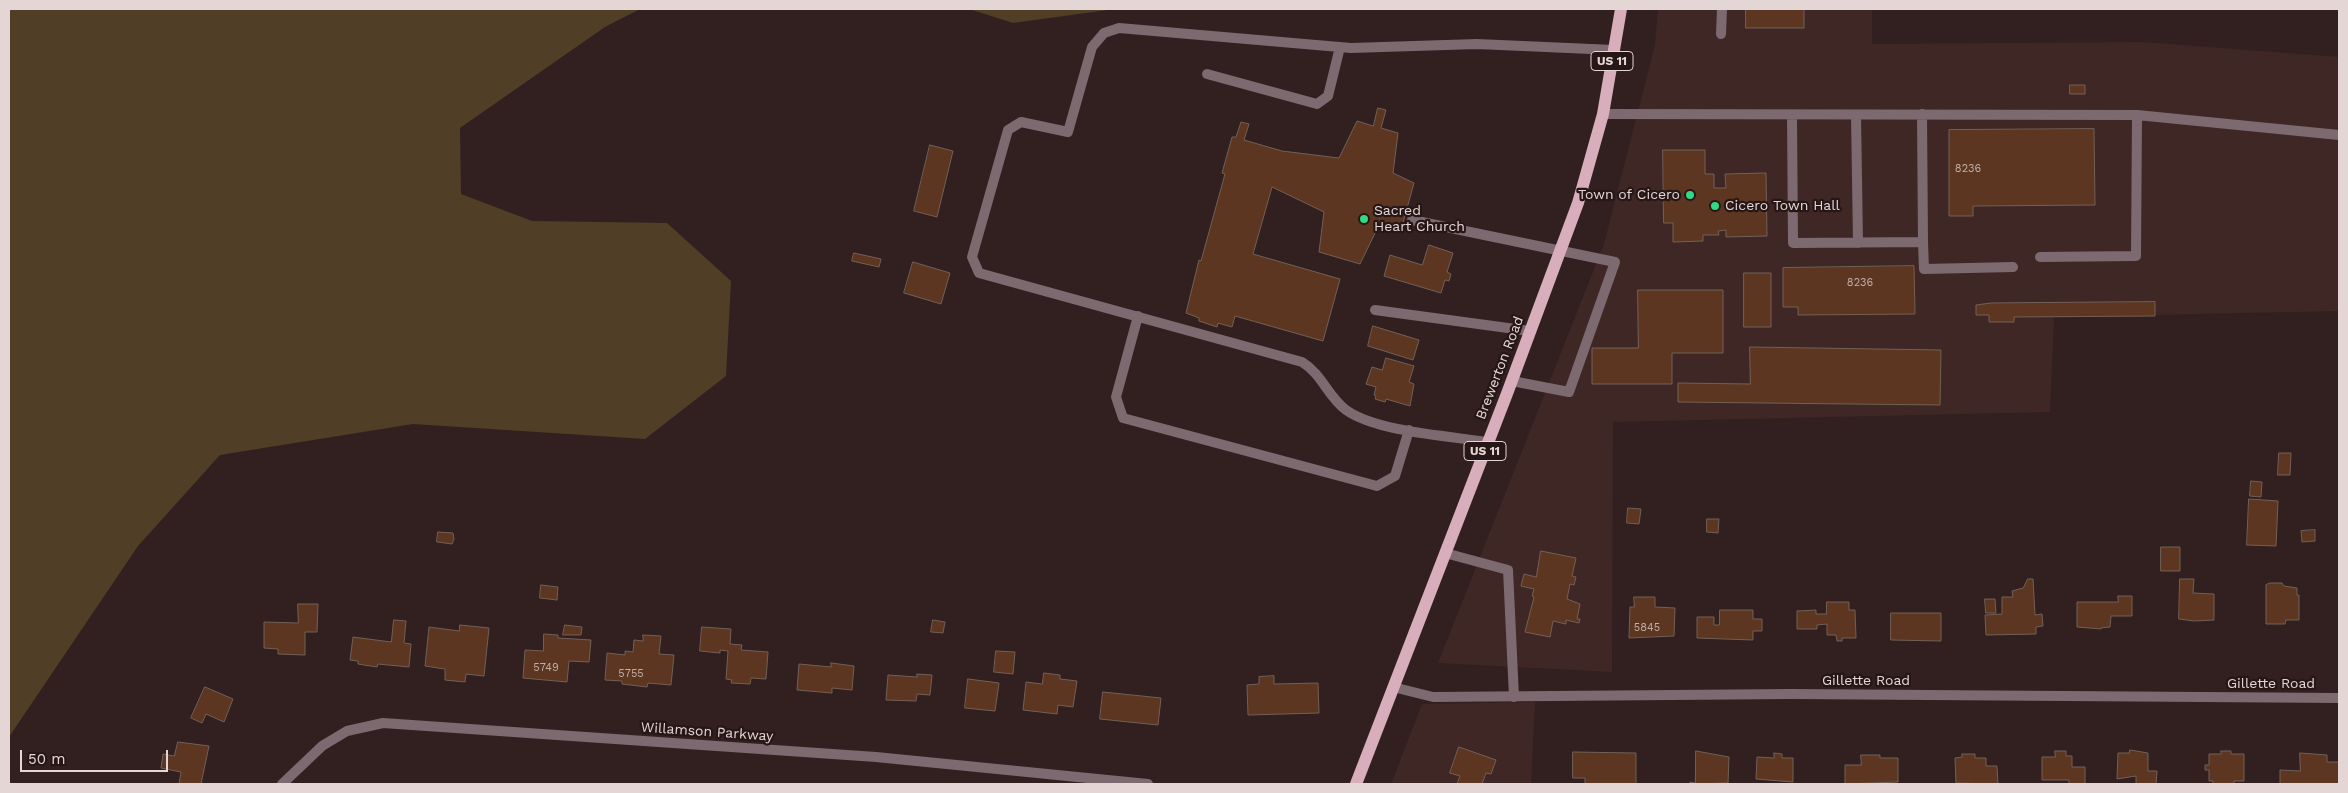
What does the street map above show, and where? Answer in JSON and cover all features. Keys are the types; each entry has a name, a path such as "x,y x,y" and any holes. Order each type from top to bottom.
{"main road":[{"name":"Brewerton Road","path":"1356,784 1512,381 1578,203 1603,114 1621,9"}],"street":[{"path":"1721,34 1722,9"},
{"path":"1488,442 1410,430 1364,419 1345,409 1313,369 1302,362 979,273 972,257 1008,130 1021,122 1068,132 1092,47 1104,33 1119,28 1340,47 1477,44 1614,50"},
{"path":"1207,74 1317,104 1328,96 1340,47"},
{"path":"1603,114 2137,115 2339,135"},
{"path":"1922,114 1924,269 2013,267"},
{"path":"1792,115 1793,243 1924,242"},
{"path":"1856,115 1858,243"},
{"path":"2040,257 2136,256 2137,115"},
{"path":"1412,220 1615,262 1569,392 1512,381"},
{"path":"1375,310 1530,331"},
{"path":"1138,316 1116,397 1123,418 1377,486 1395,476 1410,430"},
{"path":"1445,553 1508,570 1514,696"},
{"name":"Gillette Road","path":"1393,687 1433,697 1791,694 2339,698"},
{"name":"Willamson Parkway","path":"282,784 322,746 347,731 382,724 876,757 1148,784"}],"shaded area":[{"path":"9,9 640,9 605,27 460,128 461,194 532,221 667,223 731,281 726,376 645,439 413,424 220,455 138,546 9,737"},
{"path":"969,9 1115,9 1013,23"},
{"path":"1658,9 1872,9 1872,44 2143,42 2339,57 2339,311 2054,317 2050,412 1613,422 1612,672 1438,663 1604,244 1655,45"},
{"path":"1535,702 1531,784 1391,784 1422,704"}],"building":[{"path":"1746,9 1804,9 1804,28 1746,28"},
{"path":"2070,85 2085,85 2085,94 2070,94"},
{"name":"Sacred Heart Church","path":"1378,108 1386,110 1381,128 1398,133 1393,173 1414,183 1401,230 1378,227 1360,264 1319,252 1324,212 1272,187 1253,254 1340,279 1323,341 1235,316 1232,327 1218,323 1217,327 1199,321 1199,318 1186,313 1199,260 1201,261 1225,174 1222,173 1232,137 1236,137 1241,122 1249,124 1244,140 1282,151 1339,158 1357,121 1373,126"},
{"path":"2094,129 2095,205 1973,206 1973,216 1949,216 1949,130"},
{"path":"930,145 953,151 937,217 914,211"},
{"name":"Cicero Town Hall","path":"1663,150 1705,150 1705,174 1714,174 1714,188 1726,188 1725,174 1766,173 1767,236 1726,237 1726,230 1718,231 1719,235 1703,235 1703,241 1673,242 1673,223 1664,223"},
{"path":"1429,245 1453,253 1447,272 1451,274 1449,281 1445,280 1441,293 1384,276 1390,255 1422,265"},
{"path":"854,253 881,259 879,267 852,261"},
{"path":"913,262 950,273 941,304 904,293"},
{"path":"1914,266 1915,314 1798,315 1798,307 1783,307 1783,268"},
{"path":"1744,273 1771,273 1771,327 1744,327"},
{"path":"1638,290 1723,290 1723,353 1672,353 1672,384 1592,384 1592,348 1638,348"},
{"path":"2155,302 2155,316 2014,317 2014,322 1989,322 1989,315 1976,315 1976,305 1991,303"},
{"path":"1373,326 1419,340 1413,360 1368,346"},
{"path":"1750,347 1941,350 1940,405 1678,402 1678,383 1750,384"},
{"path":"1386,358 1414,366 1409,382 1414,384 1410,406 1386,399 1385,402 1375,399 1376,387 1366,384 1372,367 1382,370"},
{"path":"2279,453 2291,453 2290,475 2278,475"},
{"path":"2251,481 2262,482 2261,497 2250,496"},
{"path":"2249,499 2278,501 2276,546 2247,545"},
{"path":"1628,508 1641,509 1639,524 1627,523"},
{"path":"1707,519 1719,519 1718,533 1707,532"},
{"path":"2315,530 2315,541 2302,542 2301,531"},
{"path":"438,532 453,533 454,539 452,544 437,542"},
{"path":"2161,547 2180,547 2180,571 2161,571"},
{"path":"1541,551 1576,558 1572,576 1576,577 1574,585 1570,584 1567,599 1580,604 1577,619 1580,619 1579,623 1566,620 1566,624 1553,621 1550,637 1525,632 1534,597 1532,596 1534,589 1521,586 1524,574 1536,577"},
{"path":"2028,579 2033,579 2035,615 2042,614 2043,626 2036,627 2036,634 1986,635 1985,615 2002,614 2002,597 2013,597 2012,591 2023,588"},
{"path":"2180,579 2194,579 2193,593 2214,594 2214,620 2194,621 2179,619"},
{"path":"2282,583 2284,586 2297,588 2297,595 2299,595 2299,620 2286,620 2285,624 2266,624 2266,585"},
{"path":"541,585 558,587 557,600 540,598"},
{"path":"2118,596 2132,596 2132,616 2111,616 2110,627 2101,629 2077,627 2077,602 2118,602"},
{"path":"1634,597 1655,597 1655,607 1675,608 1674,636 1629,638 1630,607 1634,607"},
{"path":"1985,599 1995,599 1996,613 1986,613"},
{"path":"1827,602 1849,602 1849,610 1855,610 1856,638 1842,638 1842,641 1837,641 1836,635 1827,635 1827,624 1817,625 1817,629 1797,629 1797,611 1816,610 1816,614 1826,614"},
{"path":"298,604 318,604 317,632 305,632 305,655 278,654 278,649 264,648 264,622 298,623"},
{"path":"1720,610 1753,610 1753,619 1762,619 1762,631 1753,631 1753,640 1697,638 1697,617 1714,617 1714,625 1719,625"},
{"path":"1891,613 1941,613 1941,641 1891,640"},
{"path":"394,620 406,621 404,643 411,644 409,667 378,664 377,667 358,664 358,661 350,660 353,637 391,642"},
{"path":"933,620 945,622 943,633 931,632"},
{"path":"460,625 489,628 484,676 466,674 465,682 445,680 445,669 425,666 429,627 459,631"},
{"path":"565,625 582,627 581,635 563,635"},
{"path":"702,627 731,629 730,644 742,645 741,650 768,652 766,679 751,678 750,684 731,683 732,680 726,679 728,651 720,650 720,653 700,651"},
{"path":"544,634 558,635 558,638 591,640 589,662 569,661 567,682 523,678 525,650 543,651"},
{"path":"643,635 661,636 659,654 674,655 671,685 648,683 647,687 622,684 622,681 605,680 607,653 625,655 625,651 633,652 634,640 643,641"},
{"path":"996,651 1015,652 1013,674 994,672"},
{"path":"831,663 854,666 852,690 832,688 832,693 797,690 799,664 831,667"},
{"path":"1044,673 1060,675 1060,679 1077,681 1073,707 1058,705 1057,714 1023,710 1026,682 1042,684"},
{"path":"917,674 932,675 930,695 917,694 916,701 886,700 888,675 917,677"},
{"path":"1274,676 1274,684 1318,683 1319,713 1248,715 1247,685 1259,684 1259,677"},
{"path":"968,679 999,683 995,711 965,708"},
{"path":"205,687 233,699 224,722 206,714 202,723 191,718"},
{"path":"1103,692 1161,698 1158,725 1100,719"},
{"path":"178,742 209,746 201,784 179,784 181,772 161,768 163,754 174,756"},
{"path":"1459,747 1496,760 1491,774 1486,773 1482,784 1457,784 1460,776 1450,773"},
{"path":"2130,750 2148,753 2148,771 2157,771 2156,784 2136,784 2136,776 2117,779 2118,753 2129,753"},
{"path":"1696,751 1729,757 1728,783 1690,784 1690,782 1695,783"},
{"path":"2055,751 2066,751 2066,756 2072,756 2072,767 2085,767 2085,784 2069,784 2069,780 2042,780 2042,757 2055,757"},
{"path":"2221,751 2231,751 2231,754 2244,754 2244,781 2234,781 2234,784 2213,784 2213,781 2209,781 2209,770 2205,770 2205,765 2209,765 2209,754 2221,754"},
{"path":"1573,752 1636,753 1636,784 1585,784 1585,778 1573,778"},
{"path":"1774,753 1782,754 1782,758 1793,758 1793,782 1756,779 1757,757 1774,758"},
{"path":"2300,753 2327,755 2327,762 2339,762 2339,784 2280,784 2280,770 2300,771"},
{"path":"1962,754 1975,754 1975,758 1986,758 1986,766 1997,766 1998,784 1956,783 1955,758 1962,757"},
{"path":"1861,755 1880,755 1880,758 1898,758 1898,782 1845,784 1845,765 1861,765"}],"place":[{"name":"Town of Cicero","path":"1690,195"},
{"name":"Cicero Town Hall","path":"1715,206"},
{"name":"Sacred Heart Church","path":"1364,219"}]}
